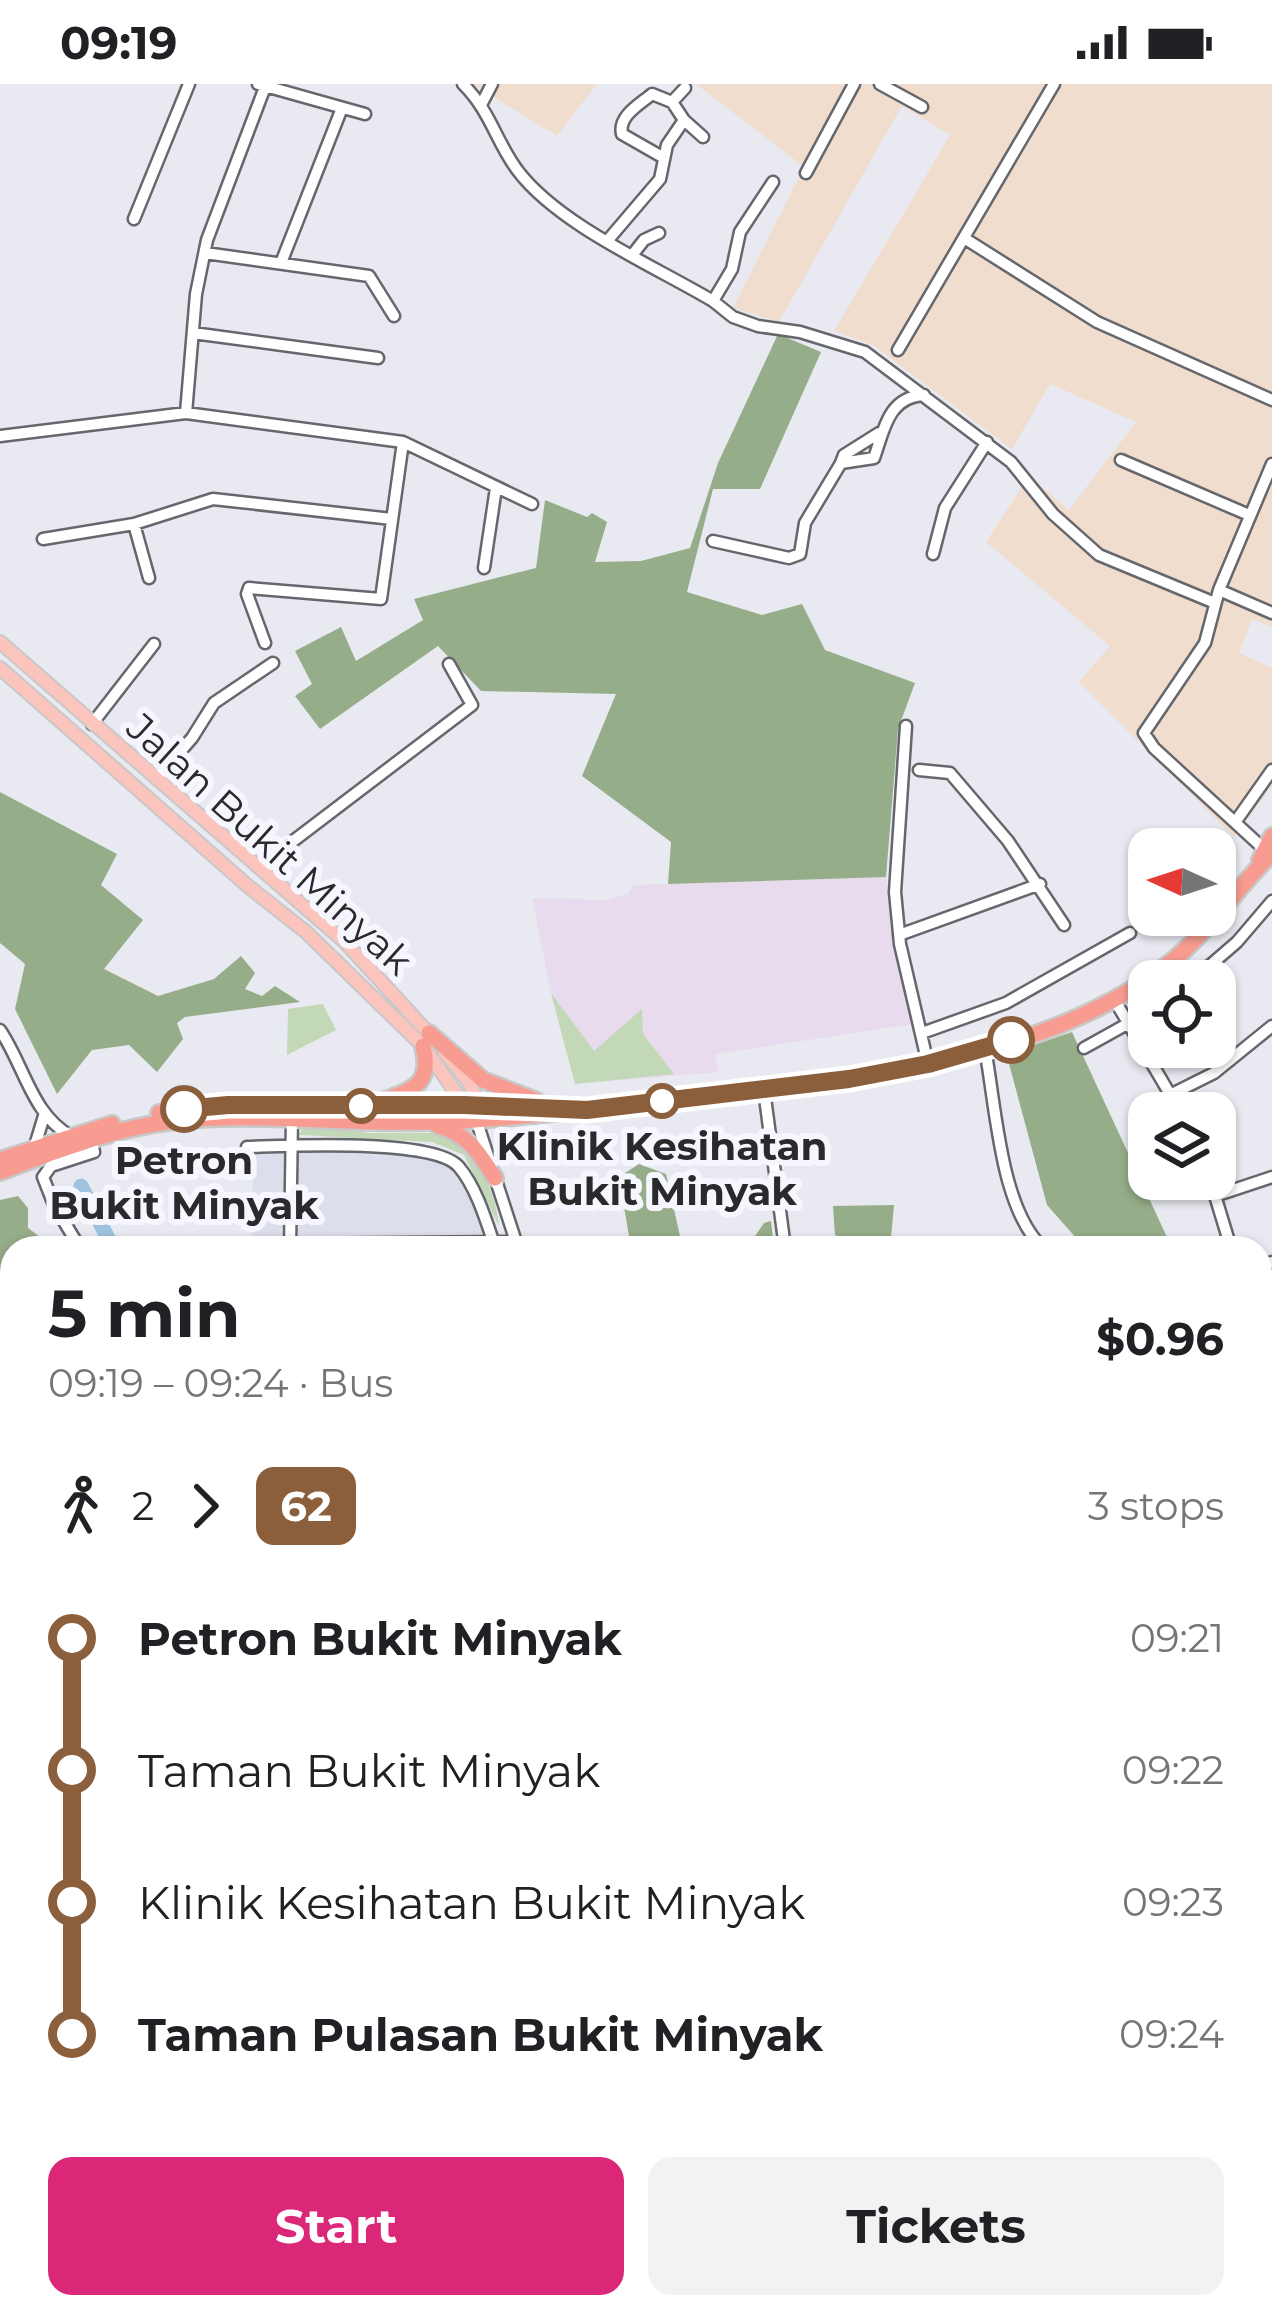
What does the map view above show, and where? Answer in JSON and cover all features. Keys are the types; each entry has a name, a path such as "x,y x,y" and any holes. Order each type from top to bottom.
{"highway":[{"path":"0,1160 141,1116 213,1106 587,1110 764,1090 928,1064 985,1049 1114,1000 1167,966 1207,927 1270,846"},
{"path":"365,1106 413,1091 422,1082 427,1072 426,1039"},
{"path":"426,1039 493,1086 538,1102 587,1110"},
{"path":"426,1123 477,1112"},
{"path":"0,1172 92,1141 175,1121 292,1118 426,1123 456,1131 469,1140 495,1178"}],"main road":[{"name":"Jalan Bukit Minyak","path":"0,642 345,942 426,1039 477,1112"},
{"name":"Jalan Bukit Minyak","path":"0,668 426,1039"},
{"path":"80,738 88,737 92,724"},
{"path":"100,755 100,744 110,739"}],"street":[{"path":"134,219 189,84"},
{"path":"463,84 482,103 517,170 560,212 733,316 865,352 987,442 1100,555 1272,613"},
{"path":"482,103 492,84"},
{"path":"806,173 854,84"},
{"path":"880,84 922,107"},
{"path":"898,350 1054,84"},
{"path":"186,413 209,229 262,85 365,114"},
{"path":"672,102 685,88"},
{"path":"664,158 622,134 620,127 652,94 672,102 703,137"},
{"path":"281,263 342,108"},
{"path":"608,240 660,179 667,145 684,120"},
{"path":"713,301 732,269 740,232 773,182"},
{"path":"633,254 644,240 659,233"},
{"path":"964,238 1097,322 1272,400"},
{"path":"205,253 369,276 394,316"},
{"path":"193,332 378,358"},
{"path":"713,541 789,558 800,554 805,523 844,455 878,433 902,401 924,395"},
{"path":"0,436 186,413 404,442 532,504"},
{"path":"841,463 874,458 878,433"},
{"path":"265,644 249,588 381,599 404,442"},
{"path":"933,554 945,508 987,442"},
{"path":"1120,460 1249,515"},
{"path":"1270,846 1154,748 1144,733 1205,643 1217,597 1272,464"},
{"path":"484,568 496,488"},
{"path":"43,539 134,524 213,499 392,519"},
{"path":"134,524 149,578"},
{"path":"92,724 154,644"},
{"path":"157,778 214,704 273,663"},
{"path":"259,867 472,705 449,664"},
{"path":"905,726 895,885 899,935 928,1064"},
{"path":"919,770 950,773 1040,884 1064,925"},
{"path":"1236,821 1272,770"},
{"path":"899,935 1040,884"},
{"path":"1216,960 1272,901"},
{"path":"922,1033 1006,1003 1128,934"},
{"path":"1114,1000 1128,1021"},
{"path":"1084,1048 1128,1025"},
{"path":"1176,1092 1214,1073 1272,1025"},
{"path":"0,1030 44,1116 71,1136"},
{"path":"985,1049 1012,1191 1030,1236"},
{"path":"764,1090 783,1236"},
{"path":"477,1112 514,1236"},
{"path":"34,1149 44,1116"},
{"path":"290,1236 292,1118"},
{"path":"73,1236 44,1177 50,1166 94,1152 92,1141"},
{"path":"247,1148 292,1144 425,1150 445,1157 458,1165 490,1236"},
{"path":"1236,1189 1272,1177"},
{"path":"1216,1200 1228,1236"}],"shaded area":[{"path":"473,84 597,84 557,136"},
{"path":"696,84 1272,84 1272,627 1252,619 1239,653 1272,668 1272,786 1236,834 1236,828 1225,828 1079,682 1110,646 986,542 1029,476 1069,510 1136,422 1050,384 1012,449 873,345 834,331 950,135 902,106 779,322 733,308 804,167"},
{"name":"Klinik Kesihatan Bukit Minyak","path":"886,877 892,933 914,1024 715,1054 719,1072 575,1084 532,898 607,900 628,894 634,885"},
{"path":"253,1147 425,1151 458,1165 491,1236 252,1236"}],"green space":[{"path":"778,334 821,352 760,489 713,489 687,592 762,615 802,604 825,650 915,683 898,729 886,877 668,884 671,842 582,776 616,694 481,691 438,646 320,729 295,696 312,684 295,651 341,627 356,661 423,620 414,599 536,568 545,500 607,522 595,562 641,561 690,548 718,463"},
{"path":"0,792 117,854 101,885 143,920 104,969 158,996 214,979 241,956 255,973 245,989 262,996 275,986 300,1002 185,1017 177,1023 183,1039 157,1072 129,1045 92,1050 57,1094 15,1009 25,964 0,943"},
{"path":"551,993 594,1051 642,1009 643,1034 674,1074 575,1084"},
{"path":"323,1004 336,1030 287,1055 288,1009"},
{"path":"1072,1032 1128,1153 1128,1200 1150,1200 1166,1236 1074,1236 1047,1205 1008,1060 1014,1052"},
{"path":"303,1128 368,1133 453,1133 484,1175 499,1226 464,1155 432,1142 299,1135"},
{"path":"639,1164 666,1174 680,1236 629,1236 619,1177"},
{"path":"18,1196 28,1208 28,1228 39,1236 0,1236 0,1200"},
{"path":"894,1205 891,1236 835,1235 833,1206"},
{"path":"771,1221 773,1236 755,1236 764,1223"}],"waterway":[{"path":"81,1186 107,1236"}],"bus line":[{"name":"62","path":"184,1109 464,1105 587,1110 849,1079 928,1064 1011,1040"}],"place":[{"name":"Klinik Kesihatan Bukit Minyak","path":"662,1101"},
{"name":"Petron Bukit Minyak","path":"184,1109"}]}
